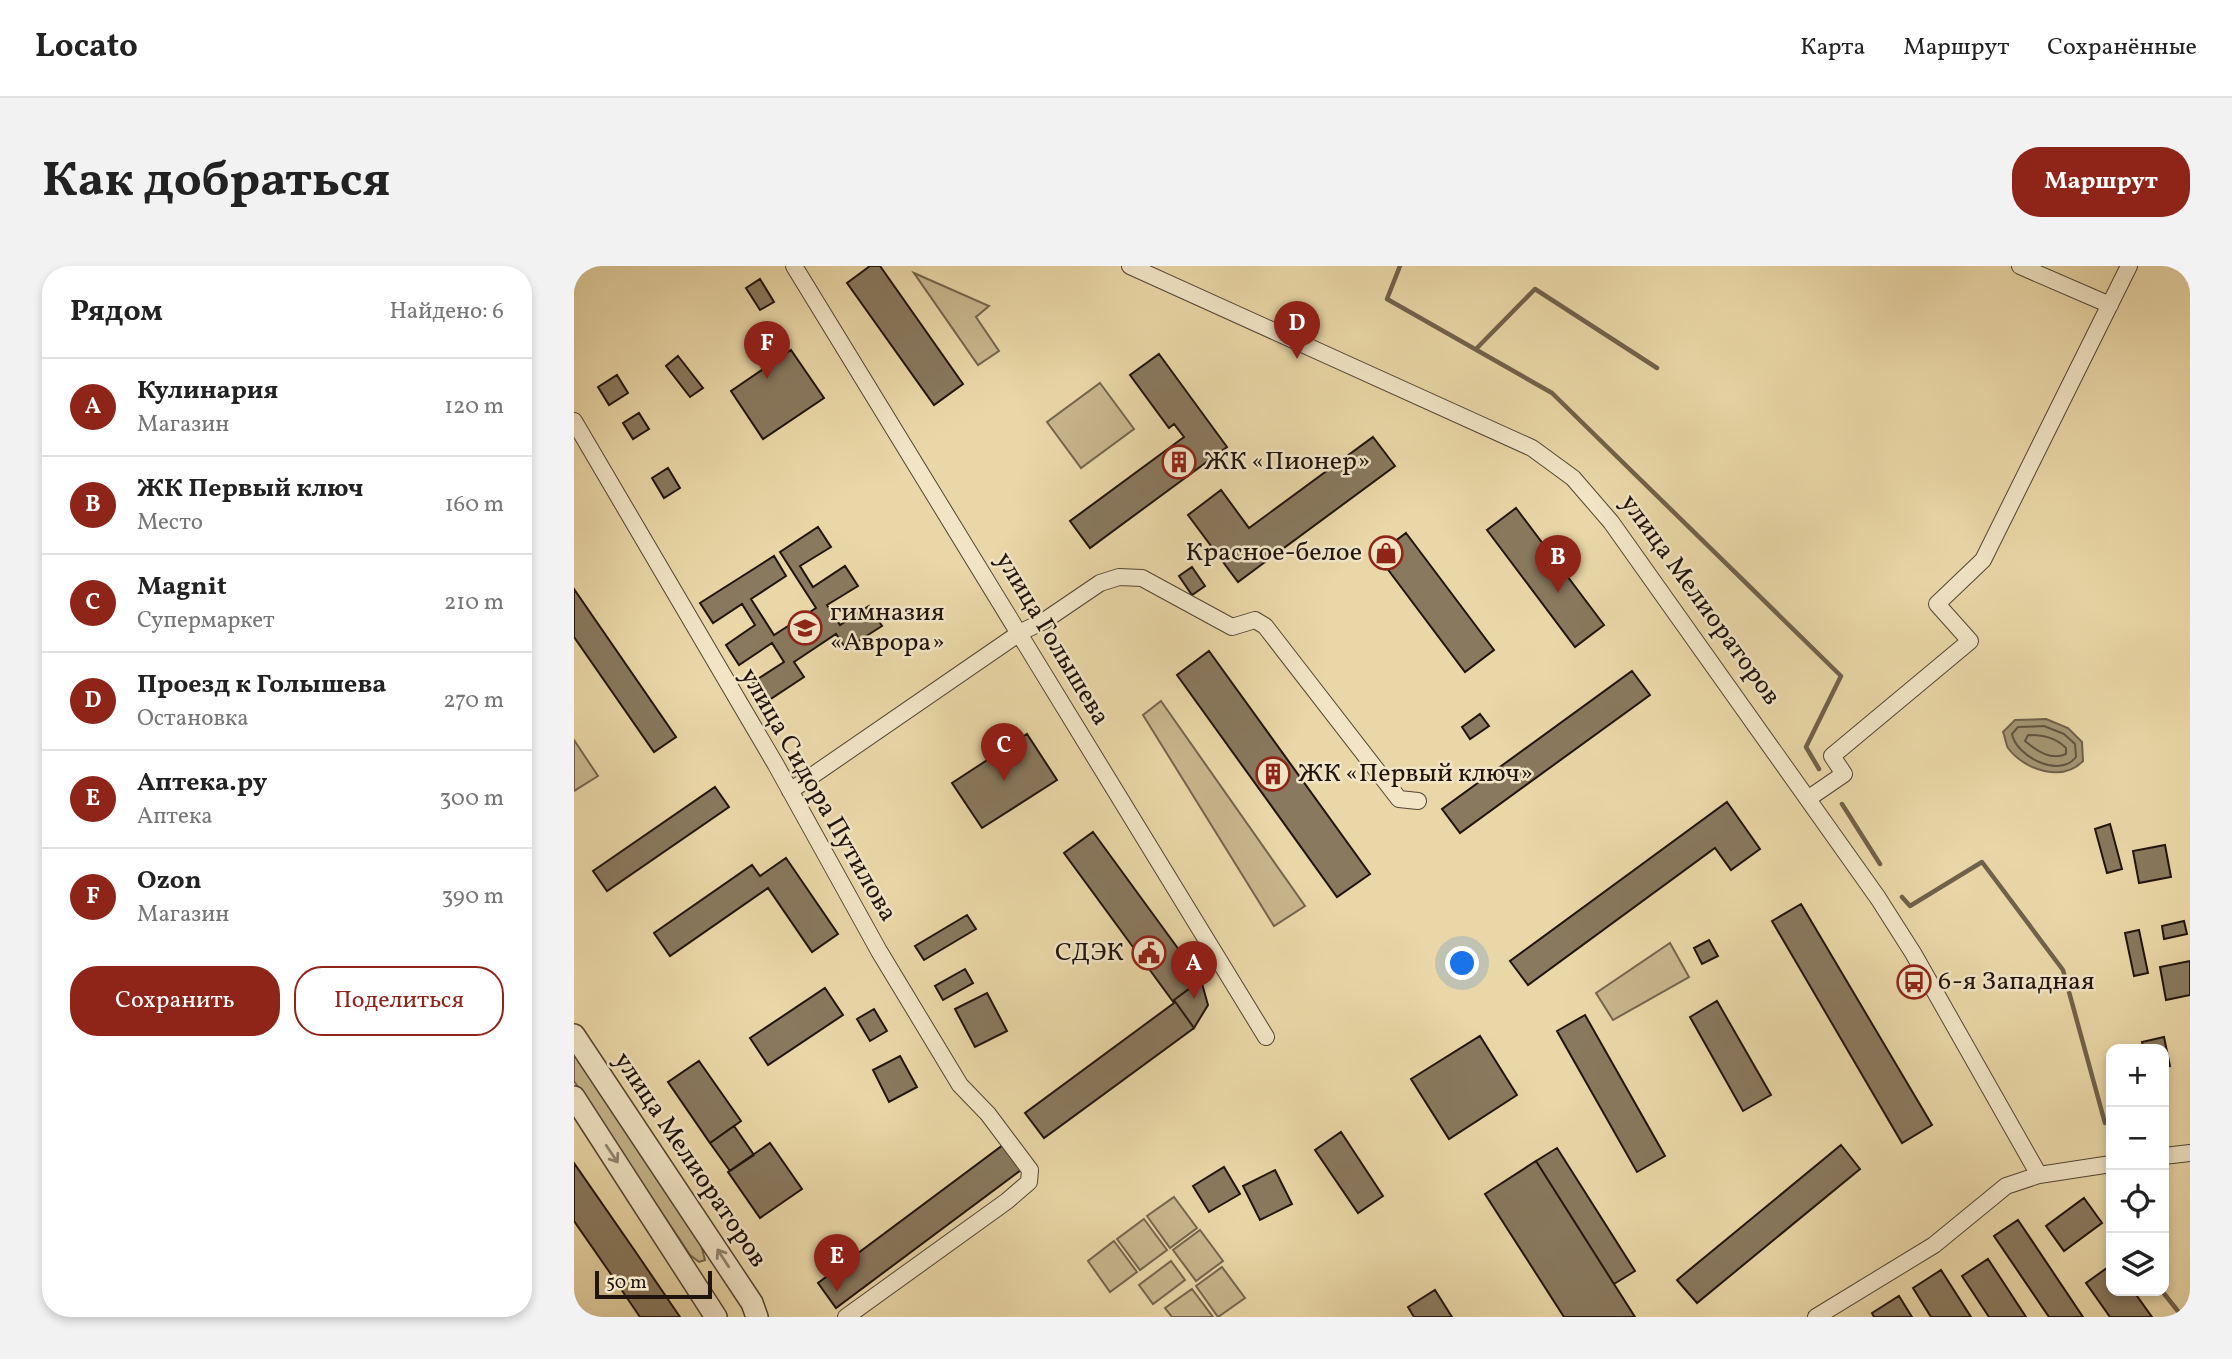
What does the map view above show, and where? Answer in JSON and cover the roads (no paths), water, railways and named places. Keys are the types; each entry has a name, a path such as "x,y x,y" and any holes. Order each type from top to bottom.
{"street":[{"name":"улица Голышева","path":"794,266 1021,632 1115,793 1228,971 1266,1037"},
{"name":"улица Мелиораторов","path":"1130,266 1532,448 1573,478 1611,522 1809,798 1913,953 2039,1175"},
{"path":"2020,266 2110,304"},
{"path":"1809,798 1844,774 1832,756 1969,641 1937,604 1983,560 2129,266"},
{"name":"улица Сидора Путилова","path":"574,421 790,791 879,951 960,1085 988,1114 1030,1170 1029,1182 846,1317"},
{"path":"790,791 1021,632 1044,621 1100,583 1119,577 1142,578 1232,627 1255,620 1265,626 1399,799 1418,801"},
{"name":"улица Мелиораторов","path":"574,1035 752,1303 757,1317"},
{"path":"574,1097 716,1317"},
{"path":"2169,1155 2190,1153"},
{"path":"1816,1317 1934,1245 2006,1185 2039,1175 2106,1165"}],"water":[{"path":"2046,719 2068,728 2082,742 2083,761 2075,767 2065,771 2044,771 2024,763 2008,748 2003,732 2015,720"}],"waterway":[{"path":"1400,266 1387,299 1552,393 1841,676 1806,747 1819,769"},
{"path":"1476,349 1535,289 1657,368"},
{"path":"1842,804 1880,864"},
{"path":"1902,897 1910,906 1982,862 2063,970 2105,1123"},
{"path":"2166,1296 2181,1315 2190,1312"}],"place":[{"name":"Проезд к Голышева","path":"1297,359"},
{"name":"Ozon","path":"767,379"},
{"name":"ЖК «Пионер»","path":"1179,462"},
{"name":"Красное-белое","path":"1386,553"},
{"name":"ЖК Первый ключ","path":"1558,593"},
{"name":"гимназия «Аврора»","path":"805,628"},
{"name":"ЖК «Первый ключ»","path":"1273,774"},
{"name":"Magnit","path":"1004,781"},
{"name":"СДЭК","path":"1149,953"},
{"name":"6-я Западная","path":"1914,982"},
{"name":"Кулинария","path":"1194,999"},
{"name":"Аптека.ру","path":"837,1292"}]}
